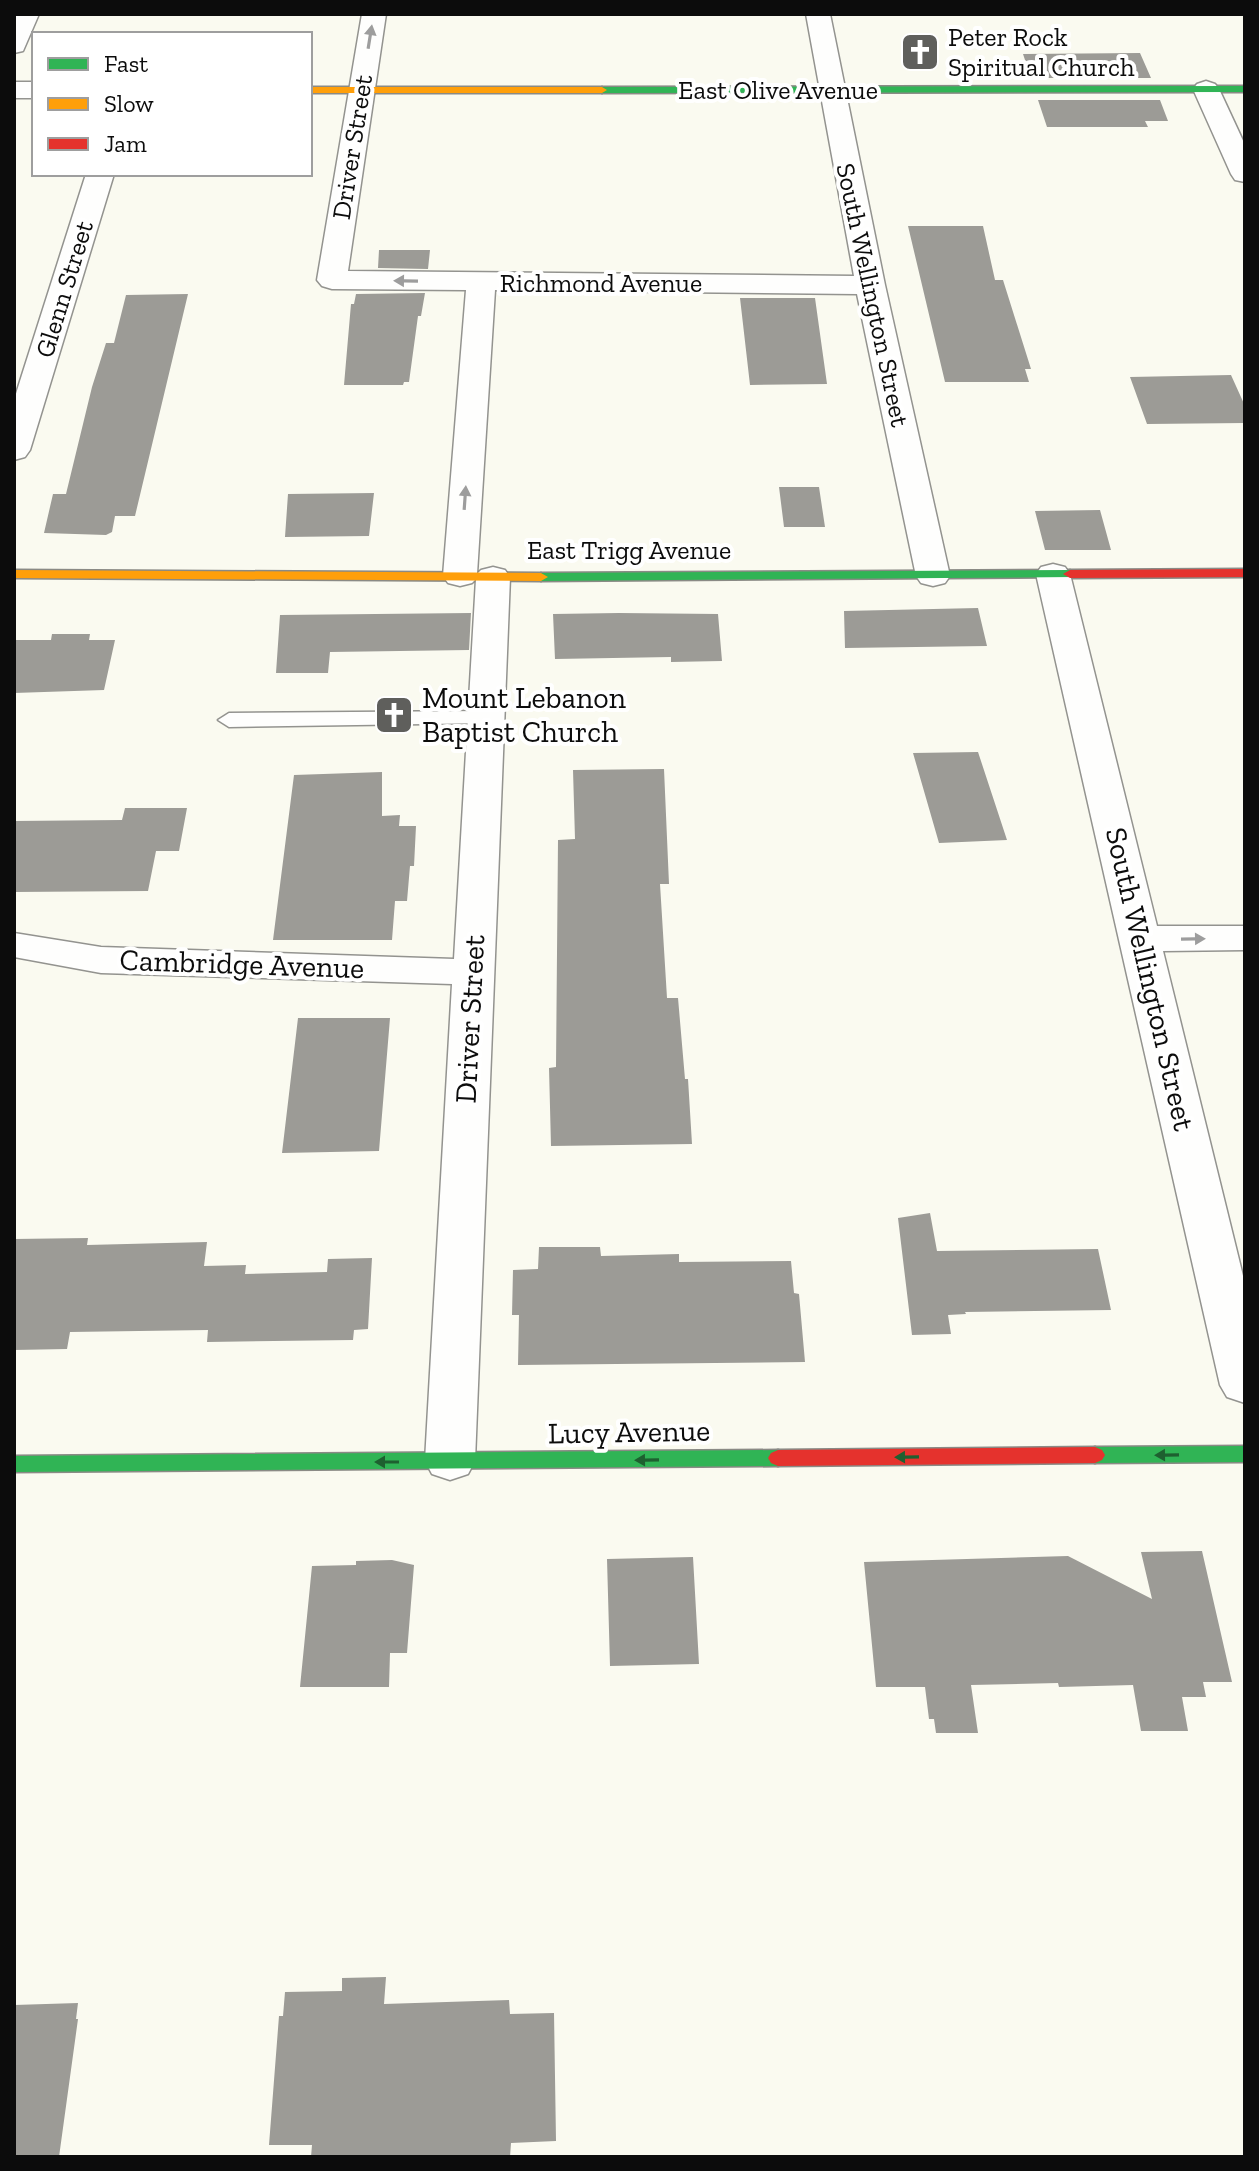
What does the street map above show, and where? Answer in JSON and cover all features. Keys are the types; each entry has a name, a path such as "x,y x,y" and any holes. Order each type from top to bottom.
{"street":[{"path":"14,46 27,14"},
{"name":"Driver Street","path":"332,280 374,14"},
{"name":"South Wellington Street","path":"818,14 870,285 933,576"},
{"path":"1206,89 1245,174"},
{"name":"East Olive Avenue","path":"312,90 1245,89"},
{"name":"Glenn Street","path":"14,450 99,176"},
{"name":"Richmond Avenue","path":"332,280 870,285"},
{"name":"Driver Street","path":"450,1461 485,718 476,576 481,282"},
{"name":"East Trigg Avenue","path":"14,574 933,576 1245,573"},
{"name":"South Wellington Street","path":"1053,574 1245,1385"},
{"path":"1141,939 1245,938"},
{"name":"Cambridge Avenue","path":"14,945 101,960 471,972"},
{"name":"Lucy Avenue","path":"14,1464 1245,1454"}],"lane":[{"path":"229,720 485,718"}],"building":[{"path":"1140,53 1151,78 1031,78 1023,54"},
{"path":"1038,100 1160,100 1168,121 1145,121 1148,127 1047,127"},
{"path":"908,226 983,226 995,280 1003,280 1031,369 1025,369 1029,382 945,382"},
{"path":"379,250 430,250 428,269 378,268"},
{"path":"425,293 421,316 418,316 409,382 403,385 344,385 351,304 354,304 356,294"},
{"path":"188,294 135,516 115,516 112,532 106,535 44,533 53,494 66,494 92,387 106,343 114,343 126,295"},
{"path":"740,298 815,298 827,384 750,385"},
{"path":"1231,375 1245,406 1245,423 1147,424 1130,377"},
{"path":"779,487 819,487 825,527 784,527"},
{"path":"374,493 369,536 285,537 288,494"},
{"path":"1100,510 1111,550 1045,550 1035,511"},
{"path":"978,608 987,646 845,648 844,611"},
{"path":"471,613 469,650 330,652 328,673 276,673 280,615"},
{"path":"553,614 718,614 722,661 671,662 671,657 555,659"},
{"path":"52,634 90,634 89,640 115,640 104,690 14,693 14,640 51,640"},
{"path":"978,752 1007,840 939,843 913,753"},
{"path":"664,769 669,884 660,884 667,998 678,998 692,1144 551,1146 549,1068 556,1067 558,840 575,839 573,770"},
{"path":"382,772 382,816 400,815 399,826 416,826 414,866 410,866 407,901 395,901 392,940 273,940 294,775"},
{"path":"125,808 187,808 179,851 156,851 148,891 14,892 14,821 122,820"},
{"path":"298,1018 390,1018 379,1151 282,1153"},
{"path":"930,1213 937,1251 1098,1249 1111,1310 965,1312 948,1315 951,1334 912,1335 898,1218"},
{"path":"88,1238 87,1245 207,1242 204,1266 246,1265 245,1274 327,1272 328,1259 372,1258 368,1329 354,1330 353,1340 207,1342 208,1330 70,1332 67,1349 14,1350 14,1239"},
{"path":"539,1247 600,1247 601,1256 679,1254 679,1262 791,1261 794,1293 799,1294 805,1362 518,1365 519,1315 512,1315 513,1270 538,1269"},
{"path":"1202,1551 1232,1682 1203,1682 1206,1697 1182,1697 1188,1731 1141,1731 1133,1685 971,1685 978,1733 936,1733 934,1719 929,1719 925,1687 876,1687 864,1562 1068,1556 1152,1599 1141,1552"},
{"path":"693,1557 699,1664 610,1666 607,1559"},
{"path":"392,1560 414,1565 407,1653 390,1653 389,1687 300,1687 312,1566"},
{"path":"386,1977 384,2004 509,2000 510,2014 554,2013 556,2141 511,2143 510,2157 311,2157 312,2145 269,2145 279,2016 283,2016 285,1992 342,1991 342,1978"},
{"path":"78,2003 59,2157 14,2157 14,2005"}],"traffic: fast":[{"path":"602,90 1245,89"},
{"path":"541,577 1070,574"},
{"path":"1095,1455 1245,1454"},
{"path":"14,1464 778,1458"}],"traffic: slow":[{"path":"312,90 602,90"},
{"path":"14,574 541,577"}],"traffic: jam":[{"path":"1070,574 1245,573"},
{"path":"778,1458 1095,1455"}],"place":[{"name":"Peter Rock Spiritual Church","path":"920,52"},
{"name":"Mount Lebanon Baptist Church","path":"394,715"}]}
